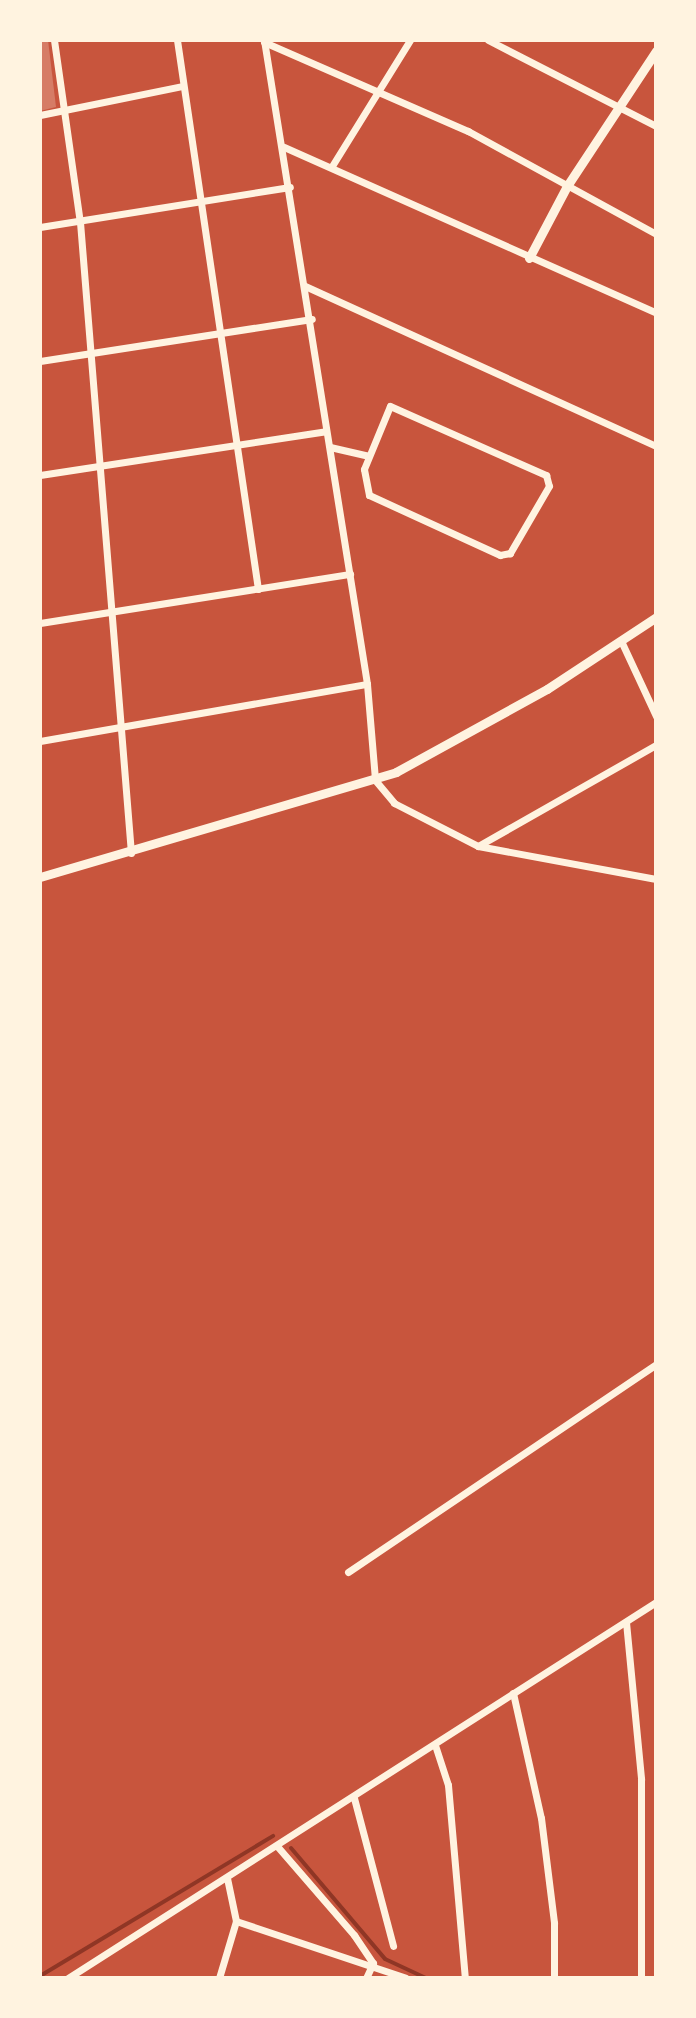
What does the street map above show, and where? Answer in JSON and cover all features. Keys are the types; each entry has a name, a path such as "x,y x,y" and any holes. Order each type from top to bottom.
{"street":[{"path":"54,40 80,222 88,353 131,853"},
{"path":"332,166 410,40"},
{"path":"488,40 656,126"},
{"path":"178,41 258,589"},
{"path":"264,41 468,131 656,234"},
{"path":"264,41 312,319 326,431 367,684 375,780 394,803 478,846 656,879"},
{"path":"529,258 567,186 656,51"},
{"path":"40,115 183,86"},
{"path":"284,147 656,313"},
{"path":"40,227 201,204 290,187"},
{"path":"305,286 656,446"},
{"path":"40,361 221,336 312,319"},
{"path":"395,405 542,472 550,483 510,553 500,555 369,495 362,475 368,456 388,408 395,405"},
{"path":"40,475 236,448 326,431"},
{"path":"330,447 368,456"},
{"path":"40,623 350,574"},
{"path":"40,877 375,780 430,757 622,643 656,617"},
{"path":"622,643 656,716"},
{"path":"40,741 367,684"},
{"path":"478,846 656,745"},
{"path":"348,1572 656,1364"},
{"path":"68,1978 354,1798 656,1602"},
{"path":"626,1622 640,1763 645,1901 641,1978"},
{"path":"513,1693 541,1818 554,1923 554,1978"},
{"path":"435,1745 448,1785 465,1978"},
{"path":"354,1798 393,1946"},
{"path":"277,1846 343,1919 373,1963"},
{"path":"219,1978 236,1921 227,1878"},
{"path":"645,1901 656,1901"},
{"path":"236,1921 373,1963 406,1978"},
{"path":"366,1978 373,1963"}],"building":[{"path":"40,40 48,40 56,107 40,111"}],"waterway":[{"path":"40,1976 273,1836"},
{"path":"291,1848 385,1959 426,1978"}]}
